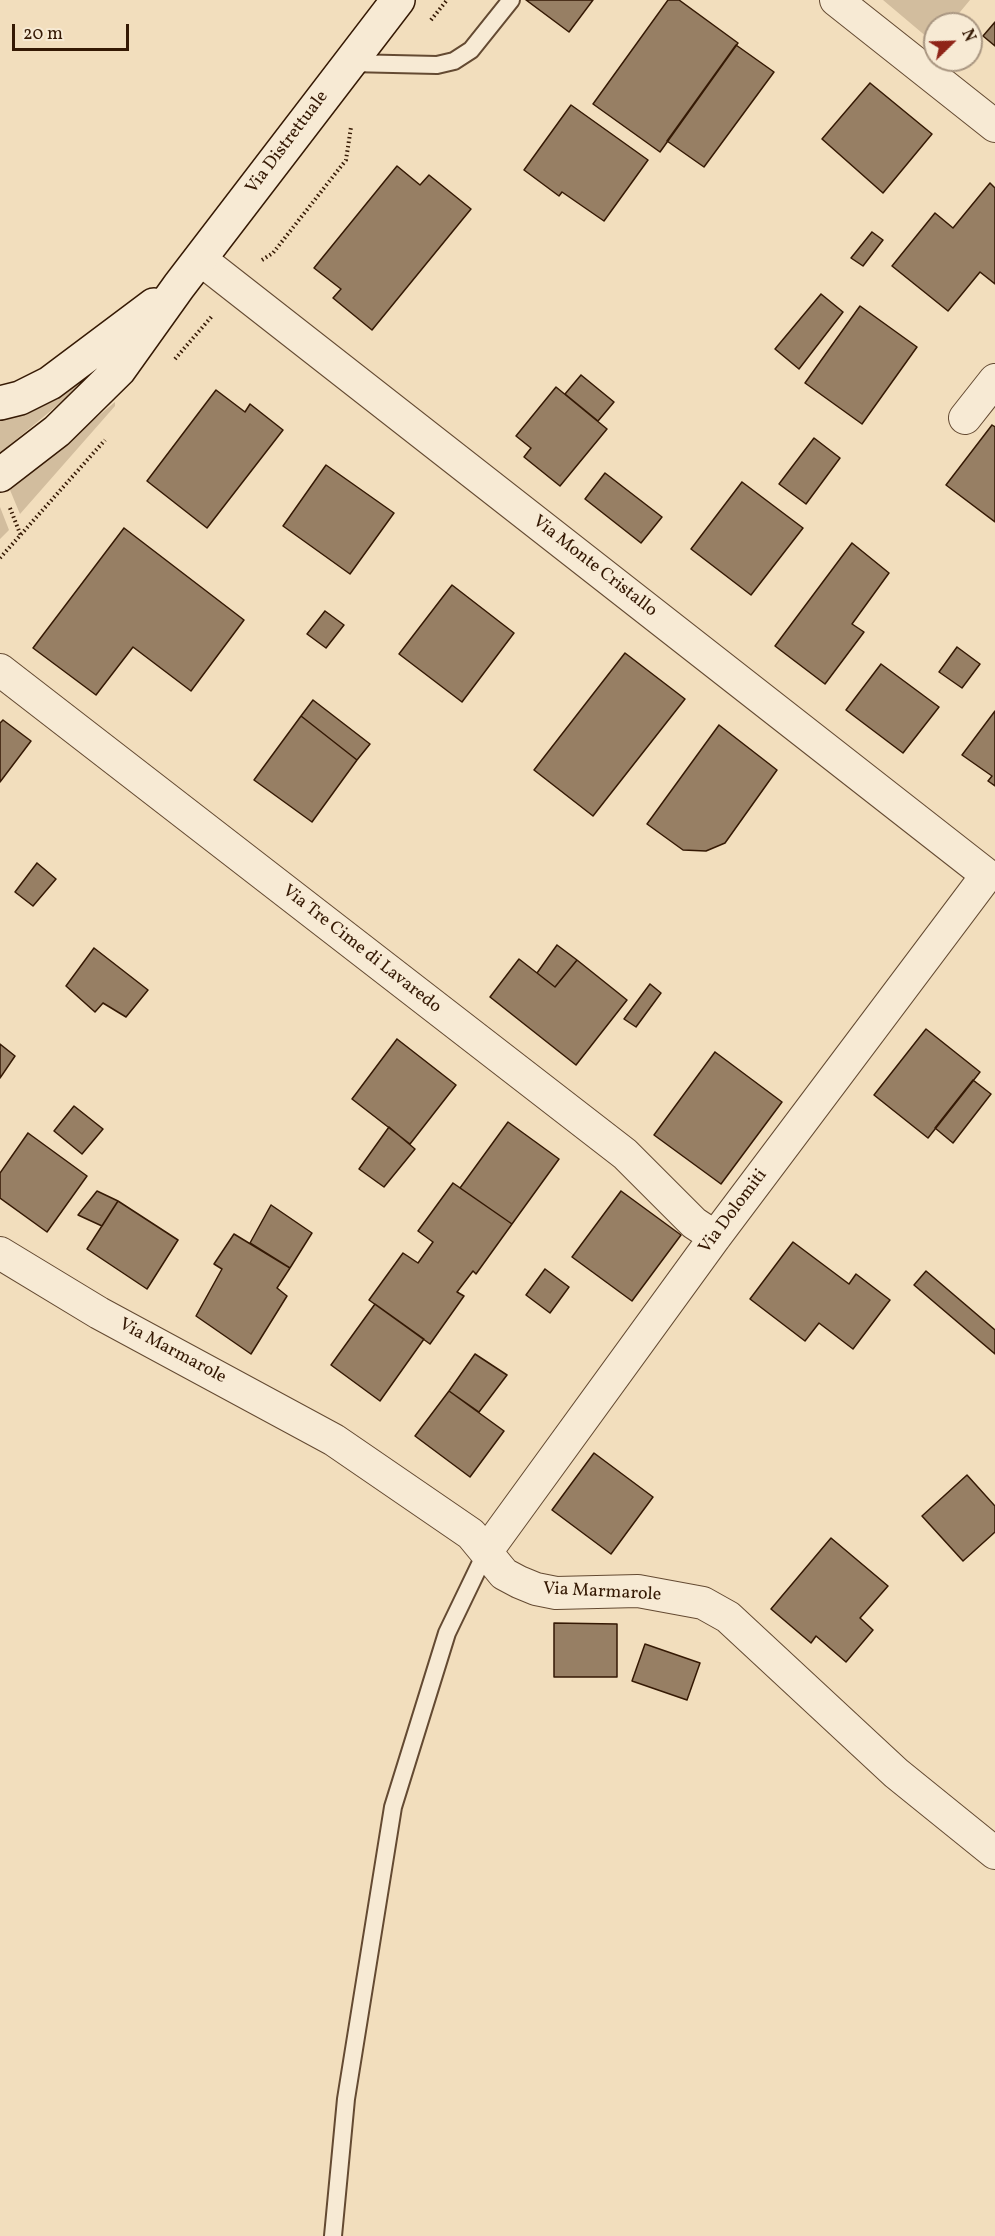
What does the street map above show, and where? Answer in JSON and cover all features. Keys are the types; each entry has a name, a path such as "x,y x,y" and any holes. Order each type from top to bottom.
{"main road":[{"name":"Via Distrettuale","path":"4,489 57,431 119,370 179,286 398,0"},
{"name":"Via Distrettuale","path":"0,403 20,398 50,383 179,286"}],"street":[{"path":"836,0 995,126"},
{"name":"Via Monte Cristallo","path":"200,259 987,875"},
{"path":"965,418 995,380"},
{"name":"Via Tre Cime di Lavaredo","path":"0,670 625,1154 694,1223 715,1237"},
{"name":"Via Dolomiti","path":"486,1552 715,1237 987,875"},
{"name":"Via Marmarole","path":"0,1253 99,1313 334,1440 471,1534 504,1574 536,1589 556,1593 638,1592 703,1603 728,1617 896,1773 995,1852"}],"lane":[{"path":"349,63 437,65 454,60 471,50 511,0"},
{"path":"333,2236 346,2099 393,1807 447,1632 486,1552"}],"path":[{"path":"429,23 447,0"},
{"path":"254,265 273,253 346,160 348,130"},
{"path":"4,489 21,536"}],"shaded area":[{"path":"883,0 970,0 960,12 923,12 923,34"},
{"path":"83,380 83,384 0,453 0,421 35,409"},
{"path":"115,402 115,406 20,514 10,490"},
{"path":"0,507 9,530 0,539"}],"building":[{"path":"526,0 593,0 569,32"},
{"path":"668,0 679,0 738,43 660,152 593,104"},
{"path":"995,22 995,46 983,36"},
{"path":"736,45 774,72 704,167 667,141"},
{"path":"870,83 932,134 883,193 822,139"},
{"path":"571,105 648,160 604,221 562,192 559,196 524,170"},
{"path":"397,166 420,185 429,175 471,209 372,330 333,298 341,289 314,268"},
{"path":"990,183 995,188 995,284 980,272 948,311 892,266 935,213 953,228"},
{"path":"872,232 883,240 863,266 851,258"},
{"path":"821,294 843,312 799,369 775,349"},
{"path":"860,306 917,347 862,424 805,383"},
{"path":"581,375 614,402 598,421 565,394"},
{"path":"556,387 607,429 560,486 524,457 531,448 516,436"},
{"path":"216,390 245,412 250,404 283,430 207,528 147,481"},
{"path":"992,425 995,427 995,522 946,485"},
{"path":"814,438 840,458 806,504 779,484"},
{"path":"326,465 394,513 350,574 283,526"},
{"path":"605,473 662,517 641,543 585,499"},
{"path":"742,482 803,528 751,595 691,549"},
{"path":"124,528 244,620 191,691 133,647 96,695 33,648"},
{"path":"852,543 889,573 852,624 864,632 825,684 775,646"},
{"path":"452,585 514,633 462,702 399,654"},
{"path":"325,611 344,625 326,648 307,634"},
{"path":"957,647 980,664 962,688 939,672"},
{"path":"625,653 685,699 593,816 534,770"},
{"path":"881,664 939,707 903,753 846,710"},
{"path":"313,700 370,744 357,760 301,716"},
{"path":"995,711 995,786 988,781 992,776 962,755"},
{"path":"301,716 357,760 312,822 254,780"},
{"path":"3,720 31,741 0,782 0,723"},
{"path":"719,725 777,770 725,843 706,851 683,850 647,824"},
{"path":"37,863 56,879 33,906 15,892"},
{"path":"557,945 577,960 555,987 537,973"},
{"path":"94,948 148,990 126,1017 103,1003 95,1012 66,986"},
{"path":"519,959 555,987 577,960 627,1000 576,1065 490,997"},
{"path":"650,984 661,993 636,1027 624,1019"},
{"path":"926,1029 980,1072 928,1138 874,1095"},
{"path":"397,1039 456,1085 410,1144 352,1099"},
{"path":"0,1044 15,1056 0,1078"},
{"path":"715,1052 782,1102 721,1184 654,1135"},
{"path":"973,1080 991,1094 953,1143 935,1128"},
{"path":"74,1106 103,1129 82,1154 54,1131"},
{"path":"508,1122 559,1159 512,1224 460,1188"},
{"path":"389,1127 415,1149 384,1187 359,1169"},
{"path":"28,1133 87,1176 47,1232 0,1198 0,1173"},
{"path":"453,1183 512,1224 476,1274 473,1271 457,1292 464,1296 430,1344 369,1300 403,1253 418,1263 433,1242 418,1231"},
{"path":"97,1191 118,1201 102,1226 78,1215"},
{"path":"621,1191 681,1235 632,1301 572,1257"},
{"path":"118,1201 178,1240 147,1289 87,1249"},
{"path":"271,1205 312,1233 290,1268 250,1243"},
{"path":"234,1234 290,1268 277,1288 287,1296 251,1354 196,1316 222,1269 214,1264"},
{"path":"793,1242 849,1284 856,1274 890,1300 853,1349 819,1323 805,1341 750,1299"},
{"path":"545,1269 569,1287 550,1313 526,1295"},
{"path":"926,1271 995,1330 995,1354 914,1285"},
{"path":"375,1304 424,1339 380,1401 331,1365"},
{"path":"475,1354 507,1375 479,1412 449,1391"},
{"path":"449,1391 504,1431 470,1477 415,1436"},
{"path":"594,1453 653,1497 611,1554 552,1510"},
{"path":"967,1475 995,1506 995,1532 963,1561 922,1516"},
{"path":"831,1538 888,1586 860,1618 873,1630 846,1662 816,1636 811,1643 771,1609"},
{"path":"554,1623 617,1624 617,1677 554,1677"},
{"path":"645,1644 700,1663 687,1700 632,1681"}]}
